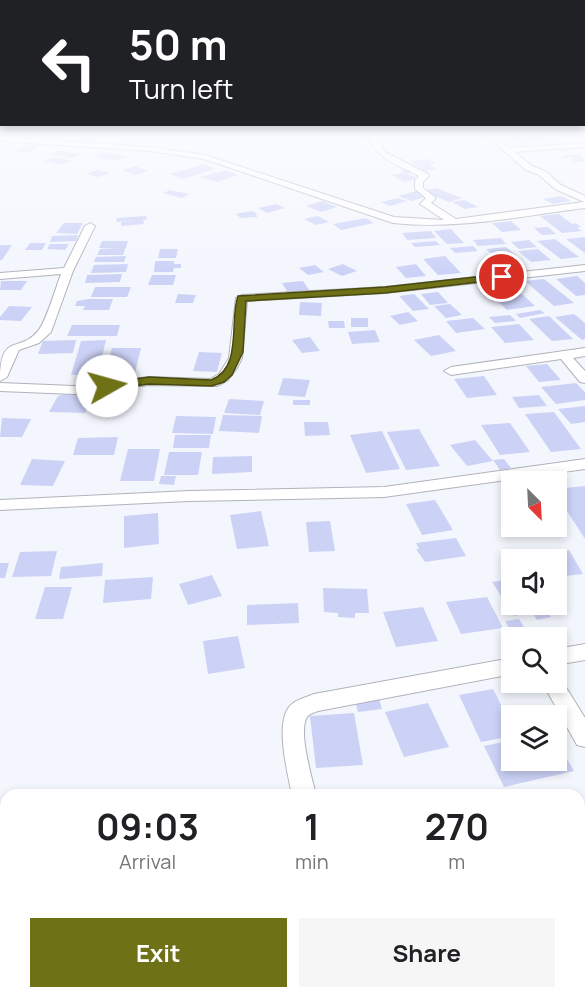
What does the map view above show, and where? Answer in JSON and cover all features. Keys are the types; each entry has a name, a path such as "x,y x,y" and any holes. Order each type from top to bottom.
{"street":[{"path":"280,181 393,220 410,223 453,220 585,203"},
{"path":"420,181 419,189 431,198 425,204 453,220"},
{"path":"551,181 585,203"},
{"path":"0,377 7,347 34,340 45,332 68,272 90,226"},
{"path":"0,387 74,390 149,381 212,383 226,375 238,352 242,298 385,290 585,268"},
{"path":"0,276 43,271 68,272"},
{"path":"451,371 585,352"},
{"path":"564,355 585,379"},
{"path":"0,505 189,496 384,492 585,464"},
{"path":"567,655 585,652"},
{"path":"303,789 294,729 296,714 301,710 314,703 501,668"},
{"path":"558,693 585,738"}],"building":[{"path":"436,188 462,198 449,202 423,191"},
{"path":"170,190 189,194 182,198 163,193"},
{"path":"416,191 428,196 411,201 398,196"},
{"path":"561,196 571,201 553,204 543,199"},
{"path":"398,198 407,201 390,206 381,202"},
{"path":"465,200 478,207 465,209 452,202"},
{"path":"322,201 337,207 322,212 306,206"},
{"path":"276,204 285,208 267,213 258,208"},
{"path":"252,211 258,214 255,215 258,217 241,218 235,214"},
{"path":"559,214 572,224 576,223 581,227 577,228 582,231 562,233 540,216"},
{"path":"146,216 147,220 143,220 144,224 121,226 121,222 136,220 117,222 116,218"},
{"path":"318,216 329,222 316,225 304,219"},
{"path":"366,218 374,223 341,230 333,224"},
{"path":"511,221 521,230 502,232 492,223"},
{"path":"64,223 83,223 77,234 56,233"},
{"path":"548,227 556,234 542,235 534,228"},
{"path":"451,229 464,243 447,244 434,231"},
{"path":"431,231 436,238 407,240 402,233"},
{"path":"78,235 76,241 50,242 52,236"},
{"path":"585,237 585,253 566,239"},
{"path":"501,238 506,244 478,246 473,240"},
{"path":"555,239 579,257 561,259 537,241"},
{"path":"529,240 537,247 519,249 511,242"},
{"path":"102,241 128,241 123,255 97,255 100,249 120,249 99,248"},
{"path":"436,241 440,245 415,247 411,243"},
{"path":"30,243 46,243 42,250 25,250"},
{"path":"50,244 69,244 65,250 47,249"},
{"path":"0,245 12,245 2,260 0,260"},
{"path":"473,246 478,251 455,253 450,248"},
{"path":"506,247 517,256 496,258 486,249"},
{"path":"160,249 178,249 176,258 158,258"},
{"path":"538,249 551,260 531,262 518,251"},
{"path":"126,256 124,262 94,262 96,257"},
{"path":"445,256 461,273 438,275 423,259"},
{"path":"155,261 174,261 174,264 181,264 181,268 174,268 173,272 154,272"},
{"path":"128,264 126,272 91,273 94,265"},
{"path":"343,264 357,271 342,276 328,269"},
{"path":"416,264 426,276 406,278 396,267"},
{"path":"315,265 324,272 308,275 299,268"},
{"path":"122,274 120,282 85,283 87,275"},
{"path":"152,275 176,275 173,285 148,285"},
{"path":"577,276 585,283 585,295 576,296 556,279"},
{"path":"544,279 574,303 554,306 525,281"},
{"path":"1,281 27,281 21,290 0,290"},
{"path":"303,281 310,291 288,293 282,283"},
{"path":"95,287 131,287 127,297 91,297"},
{"path":"438,292 448,303 430,305 421,294"},
{"path":"178,294 196,295 193,303 175,303"},
{"path":"414,294 429,309 413,311 399,296"},
{"path":"522,294 535,306 507,310 494,298"},
{"path":"113,299 109,310 83,310 85,306 75,306 77,301"},
{"path":"300,302 322,303 321,316 299,315"},
{"path":"450,304 462,315 446,318 434,306"},
{"path":"9,306 32,307 21,321 0,320"},
{"path":"540,310 545,313 520,318 516,314"},
{"path":"408,312 418,321 400,325 390,316"},
{"path":"574,314 585,323 585,339 582,340 555,317"},
{"path":"510,315 516,321 495,323 489,317"},
{"path":"549,316 573,339 552,341 529,319"},
{"path":"351,318 368,318 368,327 351,327"},
{"path":"473,318 485,329 456,333 446,321"},
{"path":"328,321 344,321 345,328 329,328"},
{"path":"519,324 534,340 505,343 491,327"},
{"path":"72,325 120,325 117,336 67,336"},
{"path":"375,330 380,342 352,344 348,332"},
{"path":"439,335 456,351 431,356 414,340"},
{"path":"310,337 320,351 302,353 292,340"},
{"path":"76,340 73,353 38,354 43,341"},
{"path":"106,340 98,374 71,375 81,341"},
{"path":"112,348 141,348 135,373 105,374"},
{"path":"199,352 222,353 217,372 193,371"},
{"path":"547,364 561,380 539,382 526,366"},
{"path":"484,376 497,395 467,398 454,379"},
{"path":"283,378 310,380 305,397 278,395"},
{"path":"576,383 585,392 585,400 556,404 541,387"},
{"path":"66,394 92,397 85,413 49,412 58,396"},
{"path":"539,395 547,406 519,408 512,397"},
{"path":"229,399 264,401 260,415 224,413"},
{"path":"293,400 310,400 310,405 293,405"},
{"path":"585,406 585,422 571,424 558,409"},
{"path":"554,412 581,449 551,452 525,414"},
{"path":"223,415 262,416 259,433 219,431"},
{"path":"176,416 216,417 213,434 172,433"},
{"path":"2,418 31,419 22,437 0,437"},
{"path":"304,422 328,422 330,435 305,436"},
{"path":"510,423 530,452 500,455 481,425"},
{"path":"419,429 440,466 406,470 387,432"},
{"path":"382,431 400,469 366,473 350,435"},
{"path":"175,435 211,435 209,448 173,448"},
{"path":"118,437 114,455 73,455 78,438"},
{"path":"475,440 493,461 467,466 450,445"},
{"path":"128,449 160,449 154,481 120,481"},
{"path":"169,452 202,452 198,475 164,475"},
{"path":"252,456 252,472 212,474 213,457"},
{"path":"32,459 65,461 53,486 20,485"},
{"path":"504,459 511,468 500,470 493,460"},
{"path":"161,476 176,476 174,485 159,484"},
{"path":"585,486 585,539 567,511 567,488"},
{"path":"435,500 453,530 422,535 406,504"},
{"path":"261,511 269,546 237,549 230,515"},
{"path":"158,513 159,544 124,548 124,516"},
{"path":"330,521 335,551 309,552 306,522"},
{"path":"456,538 466,556 425,562 416,549 419,549 416,543"},
{"path":"567,550 569,550 583,574 567,576"},
{"path":"57,551 51,576 12,577 20,552"},
{"path":"0,563 9,563 5,578 0,578"},
{"path":"103,563 102,576 59,579 61,567"},
{"path":"212,575 222,596 188,605 179,584"},
{"path":"153,577 151,599 103,603 105,580"},
{"path":"501,581 501,596 492,582"},
{"path":"45,587 72,587 63,619 35,619"},
{"path":"323,588 367,589 369,613 355,613 355,618 338,617 338,613 324,612"},
{"path":"487,597 502,627 461,634 446,602"},
{"path":"298,603 299,623 247,625 247,605"},
{"path":"423,607 438,641 396,647 383,612"},
{"path":"534,615 550,615 551,617 537,620"},
{"path":"519,619 524,627 509,627 505,621"},
{"path":"238,636 245,668 208,674 203,641"},
{"path":"493,689 501,705 501,738 481,742 459,695"},
{"path":"378,695 382,709 358,712 354,697"},
{"path":"428,703 449,747 404,757 385,712"},
{"path":"354,713 363,765 316,768 310,716"},
{"path":"501,742 501,771 567,771 567,759 574,771 504,787 484,746"}],"route":[{"path":"107,386 149,381 212,383 220,380 226,375 238,352 242,298 385,290 502,277"}]}
